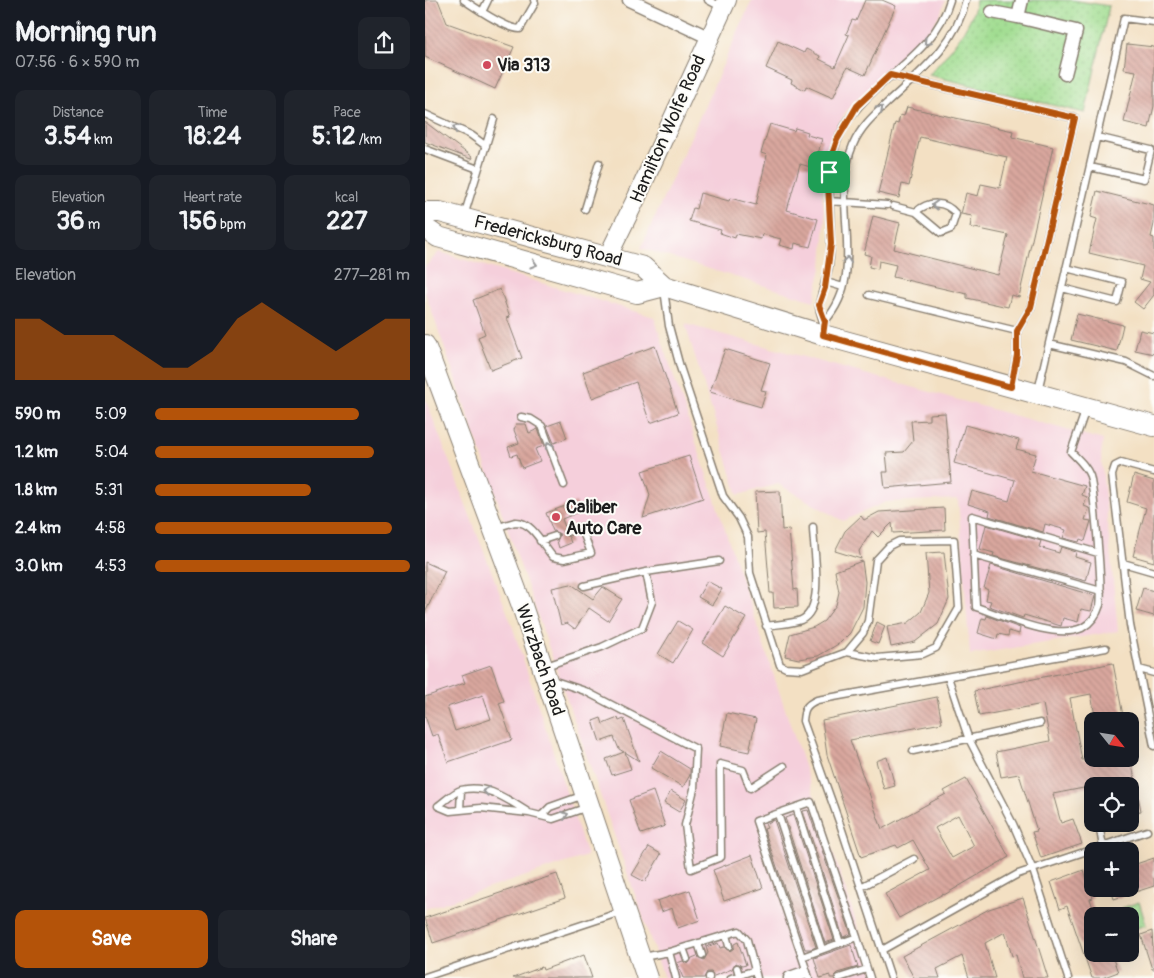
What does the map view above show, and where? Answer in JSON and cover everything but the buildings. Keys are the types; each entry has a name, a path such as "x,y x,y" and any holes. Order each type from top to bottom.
{"main road":[{"name":"Fredericksburg Road","path":"425,212 440,212 643,266 663,286"},
{"name":"Fredericksburg Road","path":"429,237 637,293 663,286 824,328 1011,387 1154,426"},
{"path":"575,275 593,269 608,256"},
{"name":"Wurzbach Road","path":"425,346 493,528 544,673 647,978"}],"street":[{"path":"629,0 710,38"},
{"path":"1019,17 1022,0"},
{"name":"Hamilton Wolfe Road","path":"608,256 710,38 719,3"},
{"path":"991,12 1076,31 1065,74"},
{"path":"790,978 807,974"}],"lane":[{"path":"464,0 503,24 520,30 535,3 534,0"},
{"path":"483,10 488,0"},
{"path":"824,328 819,305 826,282 831,244 829,172 837,140 857,106 933,37 944,18 950,0"},
{"path":"824,328 835,310 843,287 849,243 847,162 858,134 868,121 943,47 956,27 966,0"},
{"path":"1038,394 1124,18 1154,22"},
{"path":"890,75 1075,118 1031,307 1017,331 1017,355 1011,387"},
{"path":"425,114 471,136 485,146"},
{"path":"463,218 494,120"},
{"path":"1090,167 1144,179 1151,150 1097,136"},
{"path":"425,150 478,169"},
{"path":"585,209 599,163"},
{"path":"829,201 890,205 916,212 941,232 951,228 956,214 946,205 931,203 916,212"},
{"path":"1062,288 1117,302 1123,282 1066,268"},
{"path":"826,282 843,287"},
{"path":"663,286 669,326 680,367 720,486 748,537 751,573 779,665 786,668 801,669 847,652 863,633 867,622 876,560 889,546 899,541 954,540 959,608 936,648 923,654 877,658 847,652"},
{"path":"869,295 1017,331"},
{"path":"1050,341 1126,362 1154,376"},
{"path":"1086,408 1071,452 1082,463 1091,478 1101,591 1100,606 1095,617 1090,623 1072,631 1057,632 976,607 972,516 1097,553"},
{"path":"521,417 531,419 542,426 564,485"},
{"path":"1154,472 1121,463 1115,466 1112,475 1130,625 1154,746"},
{"path":"493,528 517,522 525,524 534,532 553,557 564,559 591,553 581,527 567,532"},
{"path":"766,626 801,620 807,616 814,605 817,592 813,527"},
{"path":"541,541 555,536"},
{"path":"973,555 1101,591"},
{"path":"584,586 646,572 719,561"},
{"path":"1123,563 1154,572"},
{"path":"544,673 642,628 652,602 646,572"},
{"path":"891,978 803,721 805,709 809,704 817,700 1106,648"},
{"path":"1139,669 1154,673"},
{"path":"544,673 585,691 696,750 694,789 685,825 691,869 721,857 720,764 743,770 750,788 784,766"},
{"path":"948,677 968,737 1013,824 1033,870 1068,978"},
{"path":"913,751 968,737 1041,723"},
{"path":"529,813 493,791 461,790 438,806 450,811 481,808 529,813 553,819 587,801"},
{"path":"459,810 461,790"},
{"path":"541,816 550,807 587,801"},
{"path":"807,974 756,821 811,802 870,978"},
{"path":"795,807 840,943"},
{"path":"778,814 823,949"},
{"path":"1117,842 1147,831"},
{"path":"882,950 1019,874 1084,853"},
{"path":"861,887 914,858"},
{"path":"425,977 624,911"},
{"path":"640,958 669,952 739,931 747,940 757,978"},
{"path":"725,935 729,946"},
{"path":"802,957 857,937"},
{"path":"698,943 702,955"},
{"path":"683,948 687,959"},
{"path":"669,952 676,978"},
{"path":"737,968 739,975"},
{"path":"839,978 867,969"},
{"path":"731,978 755,970"}],"shaded area":[{"path":"752,0 945,0 941,12 929,32 856,100 846,111 830,139 824,162 822,193 825,220 822,268 814,301 641,248"},
{"path":"439,252 654,317 875,978 664,978 425,292 425,267"},
{"path":"685,324 1103,440 1101,456 1118,631 970,655 958,499 886,502 843,521 778,484 738,495"},
{"path":"425,398 512,625 587,856 425,909"}],"green space":[{"path":"976,0 1072,0 1109,6 1085,113 929,75 964,30"},
{"path":"1139,902 1146,925 1139,927 1139,907 1125,907"}],"place":[{"name":"Via 313","path":"487,65"},
{"name":"Caliber Auto Care","path":"556,517"}],"route":[{"path":"890,75 1075,118 1031,307 1017,331 1017,355 1011,387 823,335 825,321 819,305 825,288 831,244 829,172 833,150 847,121 857,106 890,75"}]}
